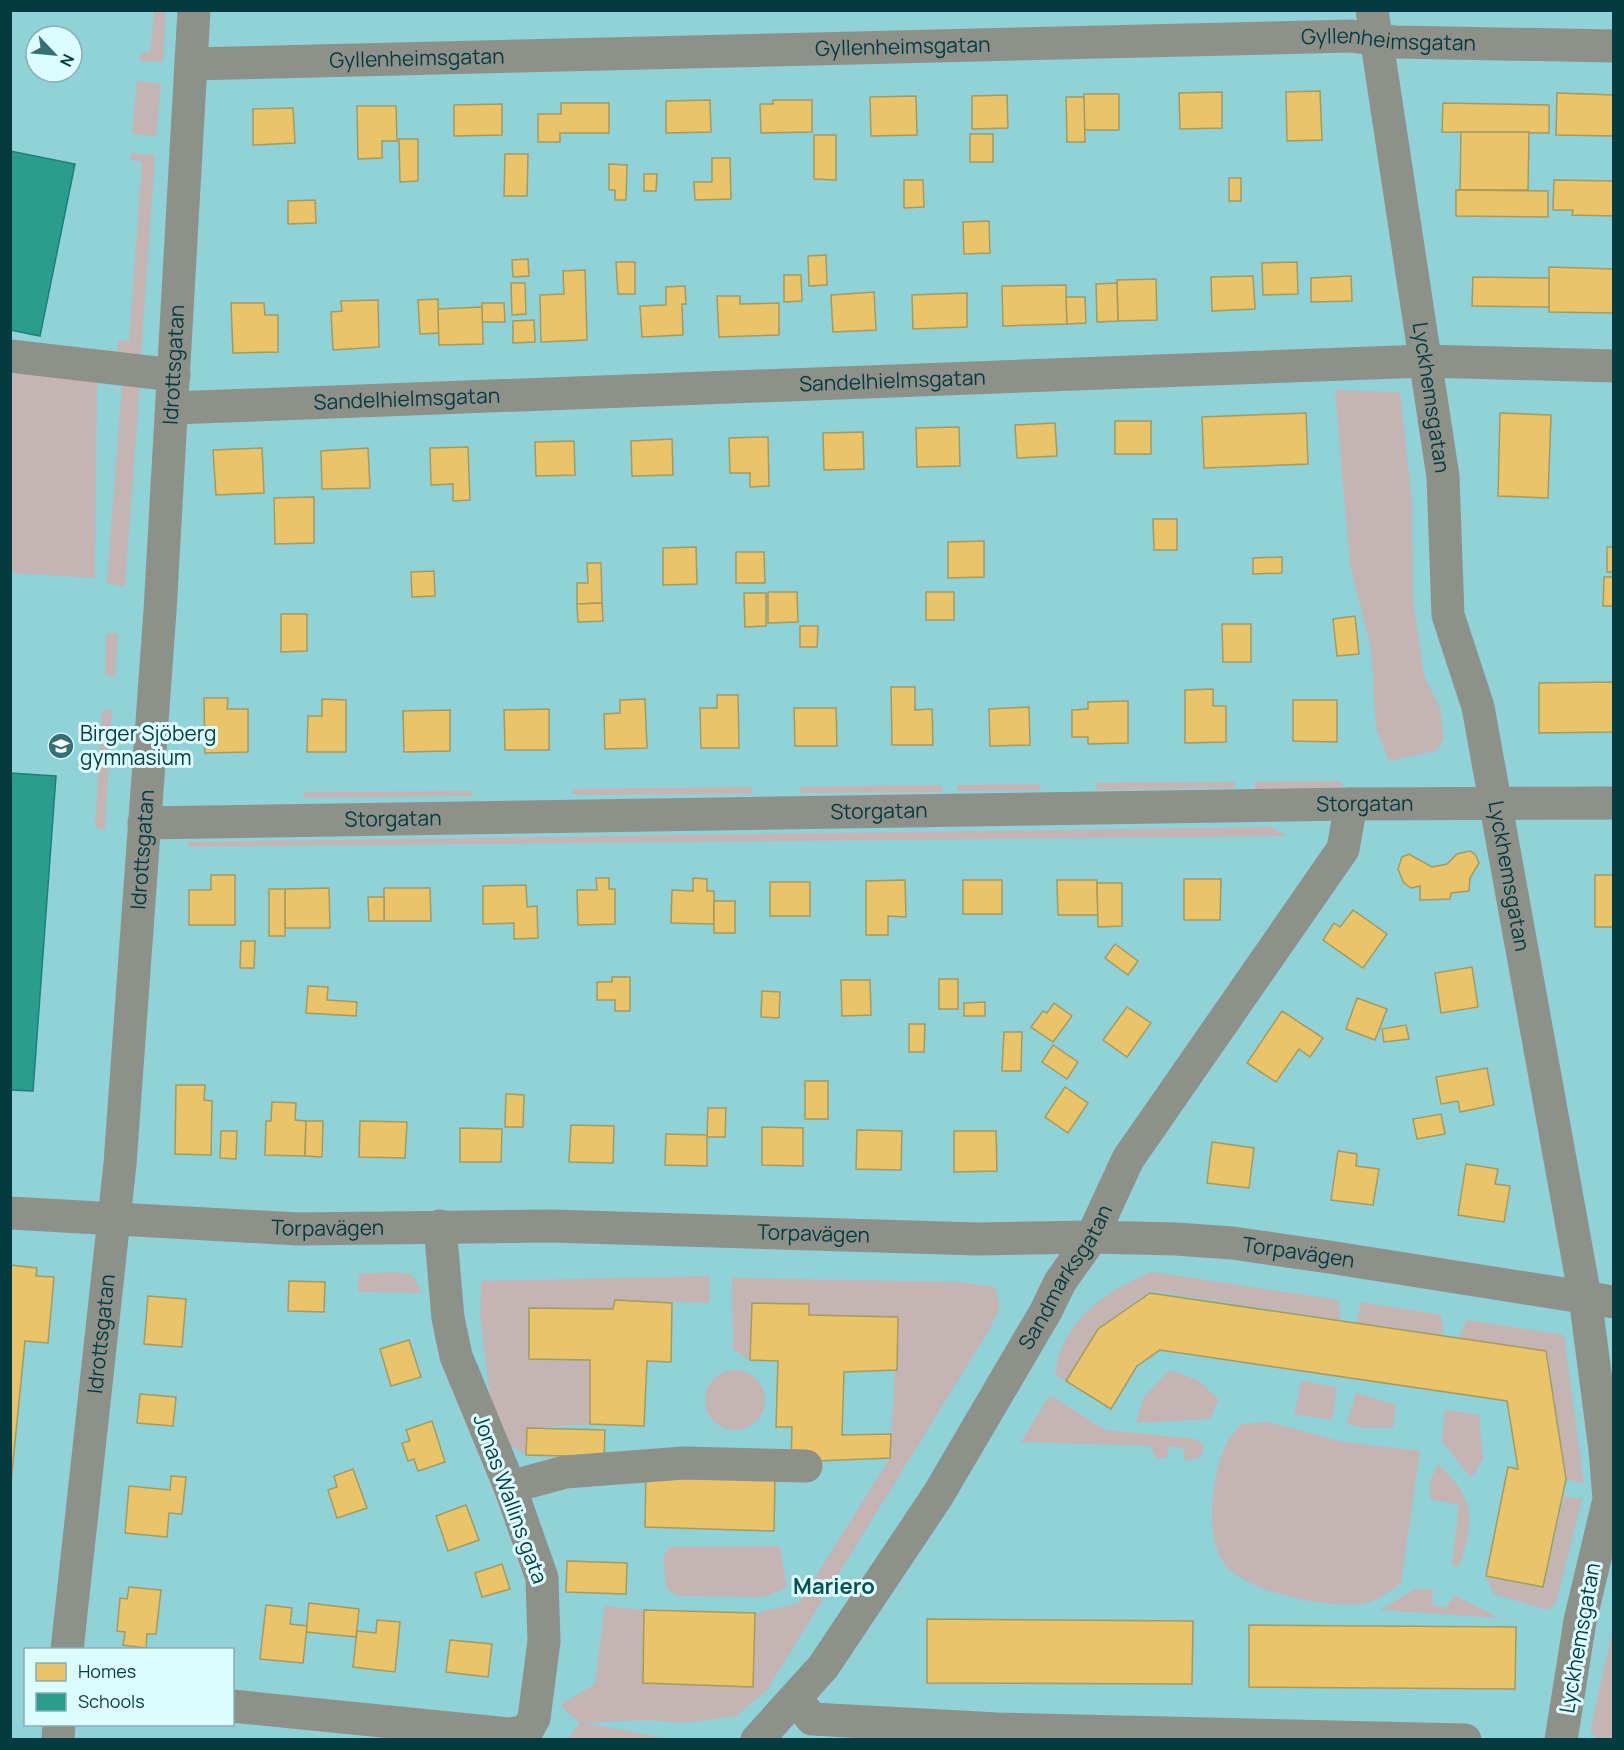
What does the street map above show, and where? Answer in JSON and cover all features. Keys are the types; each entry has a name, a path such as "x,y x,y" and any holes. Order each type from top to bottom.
{"street":[{"name":"Idrottsgatan","path":"67,1648 116,1218 173,408 194,10"},
{"name":"Gyllenheimsgatan","path":"192,64 1352,36 1375,25 1614,46"},
{"name":"Lyckhemsgatan","path":"1375,25 1443,477 1448,615 1478,706 1496,805 1599,1299 1609,1498 1580,1621 1561,1740"},
{"path":"10,356 174,375"},
{"name":"Sandelhielmsgatan","path":"173,408 1425,361 1614,366"},
{"name":"Storgatan","path":"144,823 1351,804 1614,803"},
{"name":"Sandmarksgatan","path":"758,1740 823,1667 938,1495 1046,1311 1060,1282 1092,1237 1128,1159 1343,849 1351,804"},
{"name":"Torpavägen","path":"10,1213 298,1229 440,1226 641,1228 978,1239 1092,1237 1232,1243 1599,1299"},
{"name":"Jonas Wallins gata","path":"234,1706 325,1727 510,1734 526,1731 534,1718 544,1641 545,1608 542,1578 510,1487 456,1356 448,1318 440,1226"},
{"path":"510,1487 565,1472 684,1463 806,1466"},
{"path":"796,1699 812,1719 997,1734 1465,1740"}],"shaded area":[{"path":"154,11 166,11 163,62 139,61 140,53 150,52"},
{"path":"137,81 161,84 156,136 132,134"},
{"path":"131,153 155,156 141,357 117,355 118,340 129,341 142,162 131,160"},
{"path":"10,374 97,376 95,578 11,573"},
{"path":"122,382 140,383 125,587 107,583"},
{"path":"1335,390 1400,392 1412,501 1413,600 1424,675 1440,708 1444,739 1436,751 1389,761 1376,728 1371,649 1350,564"},
{"path":"118,633 115,677 105,675 106,634"},
{"path":"112,709 105,830 95,827 102,711"},
{"path":"1342,781 1343,787 1255,789 1254,782"},
{"path":"1235,782 1235,788 1096,790 1096,783"},
{"path":"1040,784 1041,790 958,791 957,785"},
{"path":"942,785 943,792 800,793 800,787"},
{"path":"752,787 752,794 573,795 573,789"},
{"path":"472,791 472,796 305,798 303,792"},
{"path":"1272,827 1287,836 188,847 188,842"},
{"path":"396,1272 412,1275 422,1293 358,1292 359,1274"},
{"path":"1152,1272 1339,1300 1340,1320 1150,1291 1098,1328 1066,1380 1055,1375 1066,1339 1088,1310 1118,1289"},
{"path":"710,1276 709,1303 615,1300 613,1309 529,1308 529,1359 590,1360 590,1424 527,1428 526,1455 495,1435 480,1314 481,1281"},
{"path":"732,1278 958,1282 995,1287 1000,1307 989,1330 767,1690 736,1716 685,1723 646,1720 584,1723 670,1739 567,1739 580,1723 560,1705 595,1684 605,1606 644,1610 643,1683 753,1687 755,1613 799,1603 890,1458 898,1317 809,1315 809,1304 752,1303 750,1360 733,1350"},
{"path":"1361,1302 1441,1315 1444,1335 1357,1323"},
{"path":"1467,1320 1564,1335 1584,1484 1566,1479 1547,1351 1458,1338"},
{"path":"735,1370 752,1375 760,1383 765,1400 760,1417 752,1425 735,1430 718,1425 710,1417 705,1400 710,1383 718,1375"},
{"path":"1170,1370 1199,1381 1219,1400 1210,1419 1136,1423 1144,1397"},
{"path":"1302,1381 1337,1387 1332,1420 1294,1414"},
{"path":"1356,1393 1396,1405 1393,1428 1363,1428 1347,1423"},
{"path":"1050,1395 1105,1430 1196,1439 1204,1446 1201,1457 1185,1461 1183,1448 1168,1446 1168,1457 1156,1459 1151,1446 1021,1442"},
{"path":"1445,1410 1479,1415 1483,1459 1471,1478 1442,1441"},
{"path":"1268,1422 1343,1442 1420,1451 1401,1583 1370,1602 1332,1604 1271,1591 1252,1584 1226,1566 1214,1539 1212,1522 1217,1471 1228,1440 1241,1424"},
{"path":"1438,1464 1459,1487 1468,1510 1468,1535 1459,1566 1452,1566 1459,1505 1430,1499 1430,1481"},
{"path":"1564,1496 1582,1499 1556,1603 1548,1610 1494,1594 1486,1577 1544,1588"},
{"path":"780,1546 787,1587 765,1597 676,1596 666,1587 663,1558 669,1547"},
{"path":"1432,1589 1433,1605 1446,1608 1454,1595 1499,1618 1380,1610 1413,1590"},
{"path":"1613,1628 1613,1739 1599,1739 1590,1732"}],"building: Homes":[{"path":"1320,91 1322,140 1287,141 1286,92"},
{"path":"1222,92 1222,128 1180,129 1179,93"},
{"path":"1557,93 1614,95 1614,136 1556,135"},
{"path":"1084,94 1119,94 1119,130 1084,130"},
{"path":"1007,95 1008,128 972,129 972,96"},
{"path":"916,96 917,135 871,136 870,97"},
{"path":"1066,97 1084,97 1085,142 1067,142"},
{"path":"710,100 711,132 666,133 666,101"},
{"path":"773,100 812,100 812,132 761,133 760,104 773,104"},
{"path":"561,103 609,103 609,133 560,133 560,142 538,142 538,114 561,114"},
{"path":"1443,103 1549,105 1549,133 1442,132"},
{"path":"502,104 502,135 454,136 454,105"},
{"path":"357,106 396,106 397,141 382,141 382,158 358,159"},
{"path":"293,108 295,143 253,145 253,109"},
{"path":"1461,132 1529,132 1528,190 1460,190"},
{"path":"970,134 993,134 993,162 970,162"},
{"path":"814,135 836,135 836,180 814,179"},
{"path":"399,139 418,139 418,181 400,182"},
{"path":"505,154 528,154 527,196 504,196"},
{"path":"712,158 730,158 731,199 695,200 694,182 712,182"},
{"path":"609,164 627,165 626,200 615,200 615,190 609,190"},
{"path":"644,174 657,174 656,191 644,191"},
{"path":"1229,178 1241,178 1241,201 1229,201"},
{"path":"904,180 923,180 924,207 904,208"},
{"path":"1554,180 1614,181 1614,216 1572,215 1573,210 1553,210"},
{"path":"1456,190 1548,191 1548,217 1456,216"},
{"path":"315,200 316,223 288,224 288,201"},
{"path":"989,221 990,253 964,254 963,222"},
{"path":"826,255 827,285 809,286 808,256"},
{"path":"528,259 529,276 513,277 512,260"},
{"path":"616,262 635,262 635,294 618,294"},
{"path":"1297,262 1298,294 1263,295 1262,263"},
{"path":"1549,267 1614,269 1614,313 1549,312"},
{"path":"585,270 587,340 541,342 540,295 564,294 563,271"},
{"path":"784,275 801,275 802,301 784,302"},
{"path":"1253,276 1255,309 1212,311 1211,277"},
{"path":"1351,276 1352,301 1311,302 1311,278"},
{"path":"1473,277 1549,278 1549,307 1472,306"},
{"path":"1156,279 1157,320 1118,321 1117,280"},
{"path":"511,283 525,283 526,314 512,315"},
{"path":"1117,283 1118,321 1097,322 1096,284"},
{"path":"1066,285 1067,324 1003,326 1002,286"},
{"path":"685,286 686,304 682,304 683,335 642,337 640,306 666,305 666,287"},
{"path":"874,292 876,330 833,332 831,295"},
{"path":"967,293 967,327 913,329 912,295"},
{"path":"717,296 740,296 740,304 779,303 779,335 719,337"},
{"path":"1066,297 1085,297 1086,323 1067,324"},
{"path":"438,299 439,333 420,334 418,300"},
{"path":"378,300 379,347 333,350 331,312 342,311 341,301"},
{"path":"231,303 264,303 265,315 278,315 278,352 233,353"},
{"path":"482,303 504,303 505,322 482,322"},
{"path":"482,307 483,344 439,345 438,309"},
{"path":"534,320 535,342 513,343 513,321"},
{"path":"1306,413 1308,464 1204,468 1202,417"},
{"path":"1500,413 1551,415 1548,498 1498,496"},
{"path":"1115,421 1151,421 1151,454 1115,454"},
{"path":"1055,423 1057,456 1017,458 1015,425"},
{"path":"959,427 960,466 917,467 916,428"},
{"path":"863,432 864,469 824,470 823,433"},
{"path":"768,437 769,486 750,487 750,473 730,473 729,438"},
{"path":"672,439 673,475 632,476 631,441"},
{"path":"574,441 575,475 536,476 535,442"},
{"path":"468,447 470,500 453,501 453,484 431,485 430,448"},
{"path":"262,448 264,493 216,495 213,450"},
{"path":"368,448 370,488 322,489 321,451"},
{"path":"314,497 314,543 275,544 274,498"},
{"path":"1153,519 1177,519 1177,550 1154,550"},
{"path":"984,541 984,577 948,578 948,542"},
{"path":"696,547 697,584 663,585 663,548"},
{"path":"1607,547 1614,547 1614,572 1607,572"},
{"path":"736,552 764,552 765,583 736,583"},
{"path":"1282,557 1282,573 1253,574 1253,558"},
{"path":"587,563 601,563 602,603 577,604 577,583 588,583"},
{"path":"434,571 435,596 412,597 411,572"},
{"path":"1604,577 1614,577 1614,606 1603,606"},
{"path":"768,592 797,592 798,622 768,623"},
{"path":"926,592 954,592 954,620 926,620"},
{"path":"744,593 766,593 766,626 745,627"},
{"path":"602,603 603,621 578,622 577,604"},
{"path":"281,614 307,614 307,651 281,652"},
{"path":"1355,616 1359,654 1337,656 1333,619"},
{"path":"1222,624 1251,624 1251,662 1223,662"},
{"path":"800,626 818,626 817,647 800,647"},
{"path":"1614,682 1614,732 1539,733 1539,683"},
{"path":"891,687 915,687 915,710 932,709 933,745 892,745"},
{"path":"1213,689 1213,706 1226,706 1226,742 1185,743 1185,690"},
{"path":"717,695 738,695 739,748 701,748 700,708 717,708"},
{"path":"204,698 228,698 227,709 248,709 248,752 205,753"},
{"path":"322,699 346,700 346,752 307,752 308,716 322,716"},
{"path":"645,699 647,748 605,749 604,714 620,713 620,700"},
{"path":"1293,700 1337,700 1337,742 1293,741"},
{"path":"1128,701 1128,743 1088,744 1088,737 1072,737 1072,710 1088,709 1088,702"},
{"path":"1029,707 1030,745 990,746 989,709"},
{"path":"794,708 836,708 837,746 795,746"},
{"path":"549,709 549,750 505,750 504,710"},
{"path":"450,710 450,751 404,752 403,711"},
{"path":"1470,851 1475,854 1479,863 1470,878 1469,891 1451,893 1450,899 1420,900 1420,886 1411,888 1404,883 1398,869 1402,857 1409,854 1432,867 1447,864 1457,854"},
{"path":"211,875 235,875 235,925 189,925 189,890 211,890"},
{"path":"1595,875 1614,875 1614,927 1595,927"},
{"path":"596,878 609,878 609,889 615,889 615,924 578,925 577,890 597,890"},
{"path":"693,878 707,879 707,891 714,891 714,924 671,923 672,890 693,891"},
{"path":"1184,879 1221,879 1220,920 1184,920"},
{"path":"905,880 906,917 888,916 888,935 866,935 866,881"},
{"path":"963,880 1002,880 1002,914 963,914"},
{"path":"1057,880 1097,880 1098,915 1058,915"},
{"path":"770,882 810,882 810,916 770,916"},
{"path":"1097,883 1122,883 1122,926 1098,927"},
{"path":"526,885 527,907 537,906 538,938 514,939 514,923 483,924 483,886"},
{"path":"329,888 330,928 285,928 285,889"},
{"path":"384,888 430,888 431,921 384,921"},
{"path":"269,889 285,889 285,936 269,936"},
{"path":"368,897 384,897 384,921 369,921"},
{"path":"714,901 735,901 735,933 714,933"},
{"path":"1353,910 1387,934 1363,968 1323,940 1334,923 1340,927"},
{"path":"241,941 255,941 254,968 240,968"},
{"path":"1115,944 1138,961 1128,975 1105,958"},
{"path":"1472,967 1478,1007 1441,1013 1435,973"},
{"path":"612,977 630,977 630,1011 615,1011 615,1000 597,1000 597,982 612,982"},
{"path":"939,979 958,979 958,1009 939,1009"},
{"path":"841,980 870,980 871,1015 842,1016"},
{"path":"308,986 328,987 327,1000 357,1002 356,1016 306,1013"},
{"path":"762,991 780,992 779,1018 761,1017"},
{"path":"1357,998 1387,1009 1375,1040 1346,1029"},
{"path":"985,1002 985,1016 964,1016 964,1003"},
{"path":"1054,1003 1072,1016 1053,1042 1031,1027 1043,1011 1047,1013"},
{"path":"1127,1007 1151,1023 1127,1057 1103,1040"},
{"path":"1282,1011 1323,1038 1310,1057 1299,1049 1276,1082 1247,1063"},
{"path":"909,1024 925,1024 924,1052 909,1052"},
{"path":"1406,1025 1409,1039 1384,1042 1382,1029"},
{"path":"1004,1032 1022,1032 1021,1071 1002,1071"},
{"path":"1053,1045 1078,1062 1067,1079 1042,1062"},
{"path":"1487,1068 1494,1105 1460,1112 1458,1101 1441,1104 1436,1077"},
{"path":"805,1081 828,1081 828,1119 805,1119"},
{"path":"176,1085 205,1085 204,1100 212,1101 211,1155 175,1154"},
{"path":"1065,1087 1088,1103 1068,1133 1045,1117"},
{"path":"506,1094 524,1095 523,1127 505,1127"},
{"path":"272,1102 296,1103 295,1120 306,1121 305,1156 265,1155 266,1121 271,1121"},
{"path":"708,1108 726,1108 725,1137 707,1137"},
{"path":"1441,1114 1445,1134 1417,1139 1413,1119"},
{"path":"306,1121 323,1121 322,1157 305,1156"},
{"path":"360,1121 407,1122 405,1158 359,1157"},
{"path":"571,1125 614,1126 613,1163 569,1162"},
{"path":"762,1127 803,1128 803,1166 762,1165"},
{"path":"460,1128 502,1129 501,1162 460,1162"},
{"path":"857,1130 902,1131 901,1170 856,1169"},
{"path":"221,1131 237,1131 236,1159 220,1158"},
{"path":"954,1131 996,1131 997,1171 954,1172"},
{"path":"666,1134 707,1135 707,1166 665,1165"},
{"path":"1212,1142 1254,1148 1249,1188 1207,1183"},
{"path":"1338,1151 1357,1154 1356,1166 1379,1169 1373,1205 1331,1200"},
{"path":"1466,1164 1498,1169 1495,1184 1510,1186 1504,1222 1458,1215"},
{"path":"10,1265 37,1268 36,1276 54,1277 48,1343 25,1341 11,1482"},
{"path":"289,1281 325,1282 324,1312 288,1311"},
{"path":"1150,1293 1546,1351 1566,1479 1543,1587 1486,1576 1508,1467 1518,1469 1507,1401 1160,1350 1137,1366 1111,1409 1066,1381 1098,1329"},
{"path":"148,1296 186,1299 182,1347 144,1344"},
{"path":"615,1300 672,1303 671,1362 647,1361 644,1426 590,1424 590,1360 529,1359 529,1308 613,1309"},
{"path":"752,1303 809,1304 809,1315 898,1317 897,1370 844,1372 842,1435 891,1434 890,1458 791,1462 792,1427 776,1427 778,1361 750,1360"},
{"path":"409,1340 421,1377 391,1386 380,1349"},
{"path":"140,1394 176,1397 173,1426 137,1423"},
{"path":"432,1421 445,1462 418,1471 414,1459 408,1461 402,1443 410,1441 406,1430"},
{"path":"527,1428 605,1430 604,1457 526,1455"},
{"path":"353,1469 367,1508 337,1518 328,1490 337,1487 334,1476"},
{"path":"646,1471 775,1475 774,1531 645,1527"},
{"path":"171,1476 186,1477 182,1514 169,1513 167,1537 125,1533 129,1486 170,1490"},
{"path":"466,1505 479,1540 448,1551 436,1516"},
{"path":"567,1561 627,1563 626,1594 566,1592"},
{"path":"502,1564 510,1589 482,1597 475,1573"},
{"path":"129,1587 161,1590 156,1634 147,1634 146,1648 123,1645 125,1632 117,1631 120,1598 127,1599"},
{"path":"309,1603 359,1609 356,1637 306,1632"},
{"path":"266,1605 292,1608 290,1624 307,1626 303,1663 260,1659"},
{"path":"644,1610 755,1613 753,1687 643,1683"},
{"path":"927,1619 1193,1621 1192,1684 927,1683"},
{"path":"377,1620 400,1622 395,1672 353,1667 357,1631 376,1633"},
{"path":"1249,1625 1516,1627 1515,1689 1249,1687"},
{"path":"450,1640 492,1644 488,1677 446,1672"}],"building: Schools":[{"path":"10,151 75,164 40,336 10,330"},
{"path":"10,773 56,776 33,1091 10,1090"}],"place":[{"name":"Birger Sjöberg gymnasium","path":"61,746"}],"district":[{"name":"Mariero","path":"834,1586"}]}
